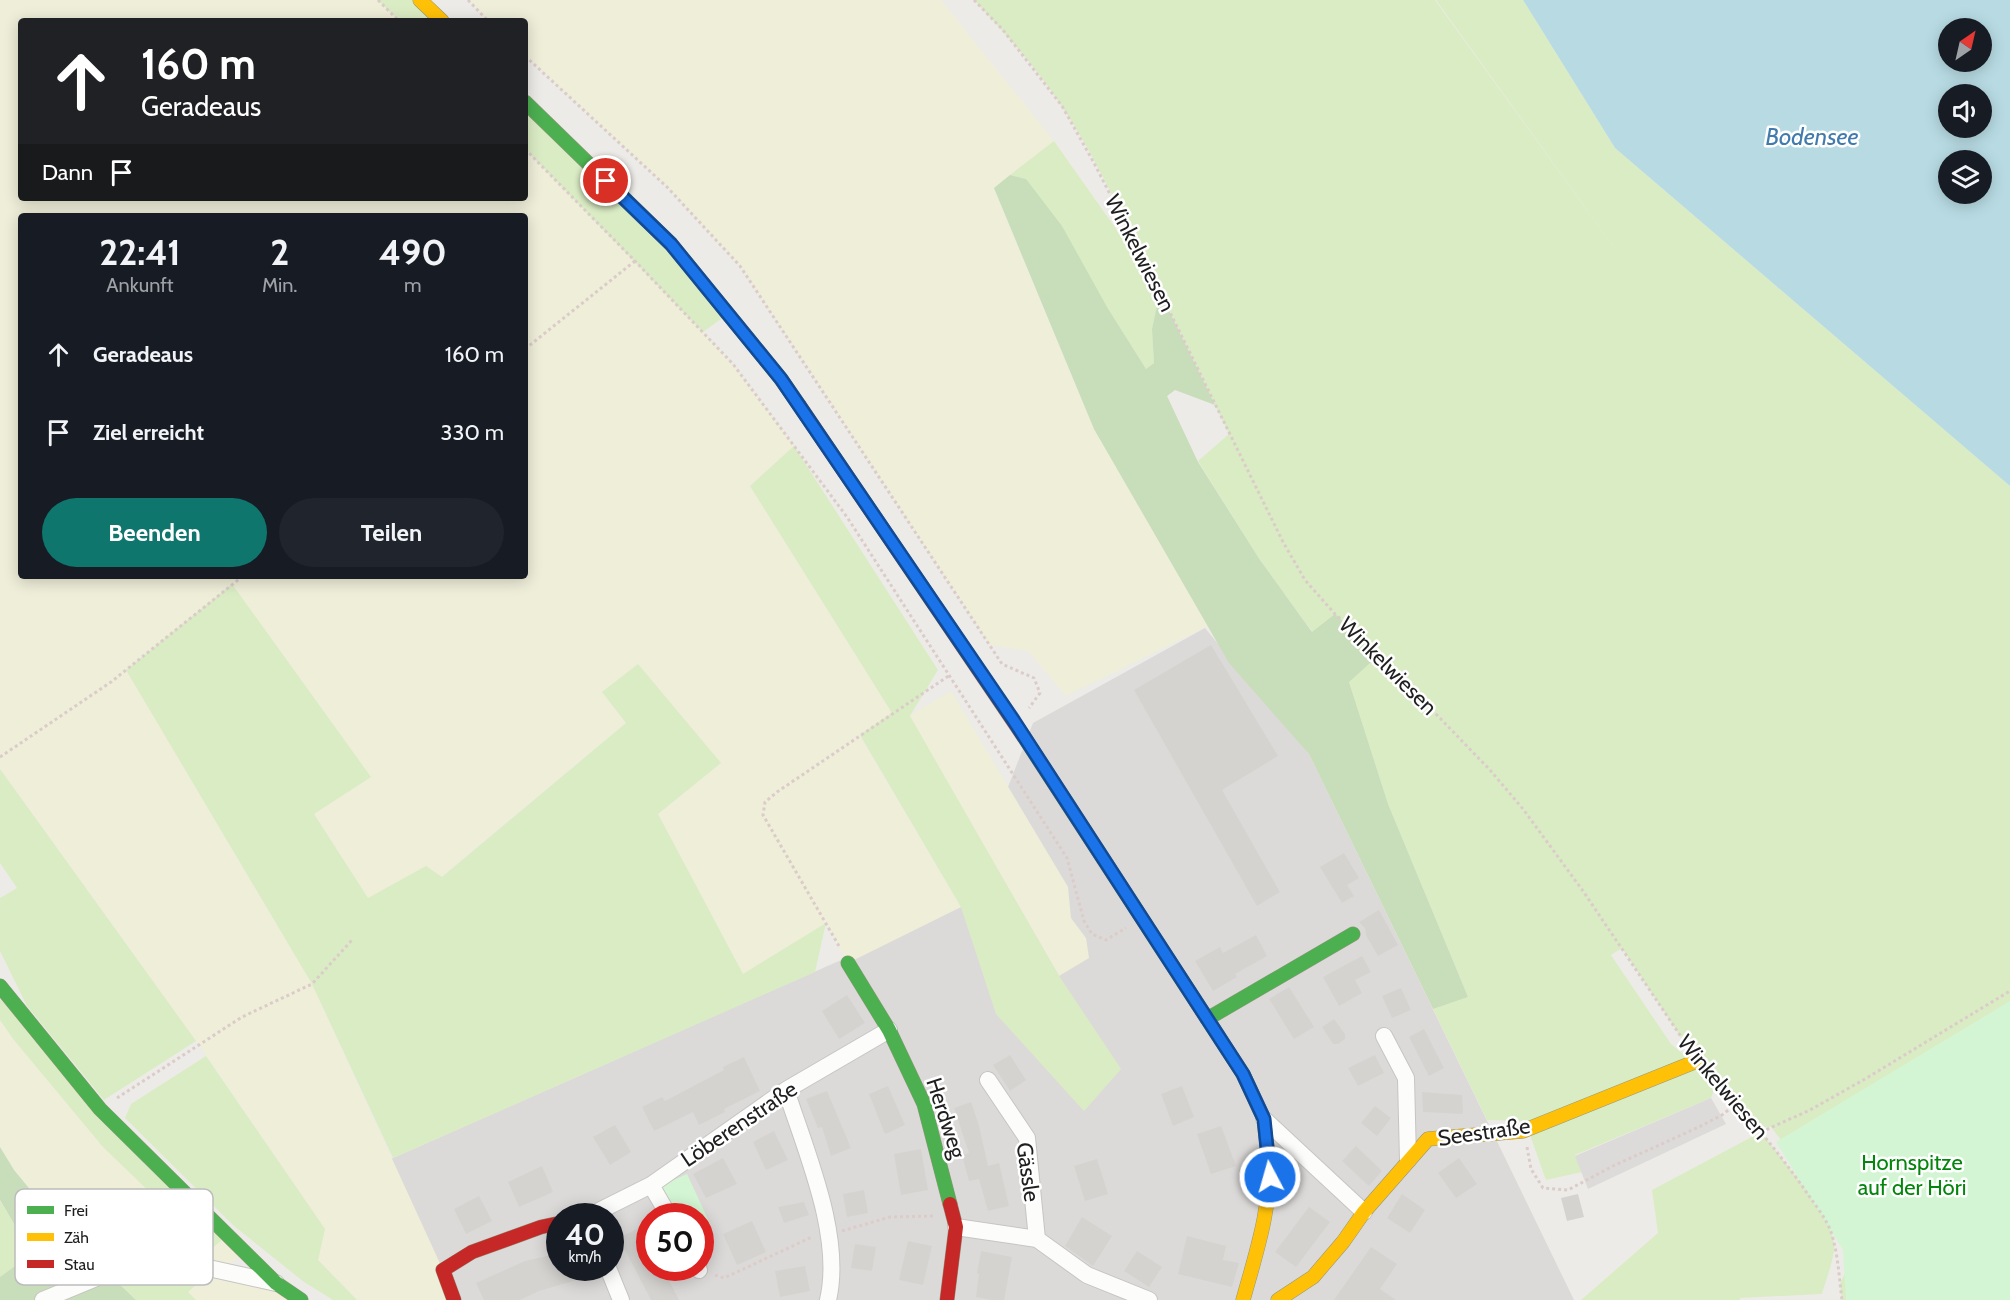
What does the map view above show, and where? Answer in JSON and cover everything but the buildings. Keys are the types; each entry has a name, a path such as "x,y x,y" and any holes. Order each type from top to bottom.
{"street":[{"path":"420,0 439,18"},
{"path":"528,105 671,244 781,379 1014,721 1243,1074 1264,1119 1270,1177 1261,1234 1244,1300"},
{"path":"1207,1019 1353,934"},
{"name":"Herdweg","path":"848,963 889,1030 924,1104 956,1227 947,1300"},
{"path":"0,986 100,1109 181,1189"},
{"name":"Löberenstraße","path":"615,1203 651,1185 786,1090 889,1030"},
{"path":"1384,1036 1406,1078 1408,1160"},
{"name":"Seestraße","path":"1278,1300 1313,1277 1343,1242 1364,1212 1428,1139 1524,1131 1696,1061"},
{"name":"Gässle","path":"987,1080 1027,1138 1036,1239"},
{"path":"786,1090 826,1215 832,1283 828,1300"},
{"path":"1264,1119 1364,1212"},
{"path":"651,1185 661,1203"},
{"path":"213,1221 276,1283 301,1300"},
{"path":"454,1300 443,1270 472,1252 546,1226"},
{"name":"Gässle","path":"956,1227 1036,1239 1087,1275 1149,1300"},
{"path":"213,1269 276,1283"},
{"path":"613,1281 621,1300"},
{"path":"44,1300 80,1285"}],"path":[{"path":"378,0 396,18"},
{"path":"468,0 485,18"},
{"name":"Winkelwiesen","path":"974,0 1003,30 1062,106 1099,173 1283,542 1305,579 1335,614 1379,655 1490,770 1523,809 1583,891 1696,1061 1761,1132 1794,1174 1830,1229 1835,1246 1842,1300"},
{"path":"528,152 733,364 847,517 1067,858 1084,921 1092,934 1106,940 1142,920"},
{"path":"528,347 635,261"},
{"path":"0,757 111,682 239,579"},
{"path":"848,963 764,815 765,802 950,675"},
{"path":"100,1109 242,1017 312,984 352,940"},
{"path":"1761,1132 1810,1110 2010,991"},
{"path":"1524,1131 1531,1169 1543,1188 1568,1190 1613,1166 1699,1127 1737,1104"}],"shaded area":[{"path":"1205,628 1309,754 1574,1300 420,1300 368,1169 961,907 1033,723"},
{"path":"1711,1098 1726,1124 1588,1189 1575,1156"}],"green space":[{"path":"0,0 378,0 396,18 18,18 18,201 528,201 528,152 733,364 794,446 750,486 892,713 860,736 961,907 848,963 826,923 743,975 658,814 721,763 602,692 626,723 441,877 426,866 368,899 314,813 371,777 232,585 126,670 312,984 443,1270 454,1300 357,1300 318,1260 325,1229 196,1041 0,769"},
{"path":"378,0 420,0 439,18 396,18"},
{"path":"468,0 941,0 1054,141 994,189 1094,429 1208,626 1066,696 1028,651 990,645 740,266 667,187 528,59 528,18 485,18"},
{"path":"974,0 1435,0 1636,278 1436,0 1523,0 1615,148 2010,486 2010,1300 1842,1300 1840,1284 1854,1253 1834,1209 1771,1127 1756,1127 1717,1082 1711,1098 1575,1155 1582,1172 1546,1180 1525,1121 1487,1120 1433,1009 1468,997 1388,804 1349,682 1260,560 1198,461 1229,434 1161,293 1152,329 1154,363 1146,369 1026,179 1010,175 1054,141 1157,287 1100,171 1075,126 1041,77","holes":["1622,948 1697,1061 1711,1077 1671,1044 1611,955"]},
{"path":"528,105 728,314 703,332 528,152"},
{"path":"1010,175 1026,179 1062,226 1107,307 1146,369 1154,363 1152,329 1160,292 1215,405 1175,390 1167,396 1198,462 1260,560 1312,632 1335,614 1379,655 1349,682 1388,804 1468,997 1433,1009 1309,754 1229,663 1094,429 994,188"},
{"path":"794,446 938,670 910,716 1059,976 1121,1069 1084,1111 996,1014 961,907 860,735 892,713 750,486"},
{"path":"232,584 371,777 314,814 368,898 426,866 442,877 626,723 602,692 638,664 721,763 658,814 743,974 826,923 815,972 393,1158 312,984 126,670"},
{"path":"951,691 1068,887 1071,918 1086,938 1089,958 1059,976 909,716"},
{"path":"0,769 196,1041 104,1100 27,1006 0,951 0,898 17,888 0,863"},
{"path":"0,999 177,1189 147,1189 103,1147 0,1020"},
{"name":"Hornspitze auf der Höri","path":"2010,1001 2010,1300 1846,1300 1843,1250 1776,1142"},
{"path":"0,1020 14,1040 152,1189 30,1189 14,1170 0,1147"},
{"path":"206,1056 325,1229 318,1260 357,1300 333,1300 304,1282 234,1226 213,1205 213,1189 197,1189 125,1118 131,1104"},
{"path":"1761,1132 1815,1203 1831,1232 1834,1244 1833,1254 1822,1294 1740,1298 1740,1300 1581,1300 1658,1233 1652,1190"},
{"path":"0,1147 14,1170 30,1189 15,1189 15,1225 0,1200"},
{"path":"687,1174 700,1203 667,1203 658,1187"},
{"path":"0,1201 15,1225 15,1267 0,1277"},
{"path":"213,1228 223,1239 213,1247"},
{"path":"223,1239 239,1257 228,1265 213,1261 213,1247"},
{"path":"15,1266 15,1285 120,1285 136,1300 0,1300 0,1277"},
{"path":"213,1279 276,1291 289,1300 196,1300 188,1292 196,1285 213,1285"},
{"path":"121,1285 196,1285 188,1292 196,1300 136,1300"}],"water":[{"name":"Bodensee","path":"1523,0 2010,0 2010,486 1615,148"}],"traffic: fast":[{"path":"528,105 671,244 781,379 799,405"},
{"path":"1024,737 1243,1074 1264,1119 1268,1155"},
{"path":"1207,1019 1353,934"},
{"path":"848,963 889,1030 924,1104 950,1204"},
{"path":"0,986 100,1109 181,1189"},
{"path":"213,1221 276,1283 301,1300"}],"traffic: slow":[{"path":"420,0 439,18"},
{"path":"1278,1300 1313,1277 1343,1242 1364,1212 1428,1139 1523,1131 1697,1061"},
{"path":"1243,1300 1266,1210 1268,1155"}],"traffic: jam":[{"path":"799,405 1024,737"},
{"path":"947,1300 956,1227 950,1204"},
{"path":"454,1300 443,1270 472,1252 546,1226"}],"route":[{"path":"606,181 671,244 781,379 1014,721 1243,1074 1264,1119 1270,1177"}]}
